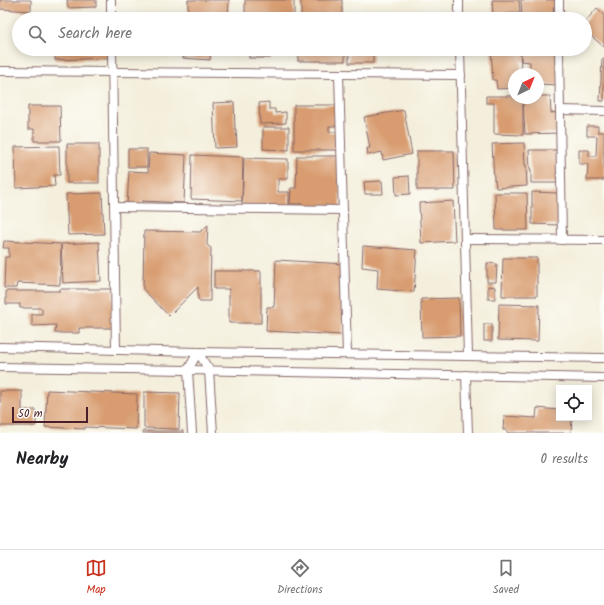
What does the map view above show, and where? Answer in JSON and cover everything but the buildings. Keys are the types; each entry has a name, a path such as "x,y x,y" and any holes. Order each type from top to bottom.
{"street":[{"path":"111,0 112,12"},
{"path":"459,0 459,12"},
{"path":"559,0 559,12"},
{"path":"112,56 116,350"},
{"path":"460,56 468,356"},
{"path":"559,56 562,240"},
{"path":"0,71 461,75"},
{"path":"339,74 347,354"},
{"path":"560,110 604,110"},
{"path":"114,207 343,210"},
{"path":"465,239 604,240"},
{"path":"0,347 198,352 604,358"},
{"path":"192,433 188,370 198,352"},
{"path":"198,352 209,370 213,433"},
{"path":"0,367 604,378"},
{"path":"466,375 468,433"}]}
